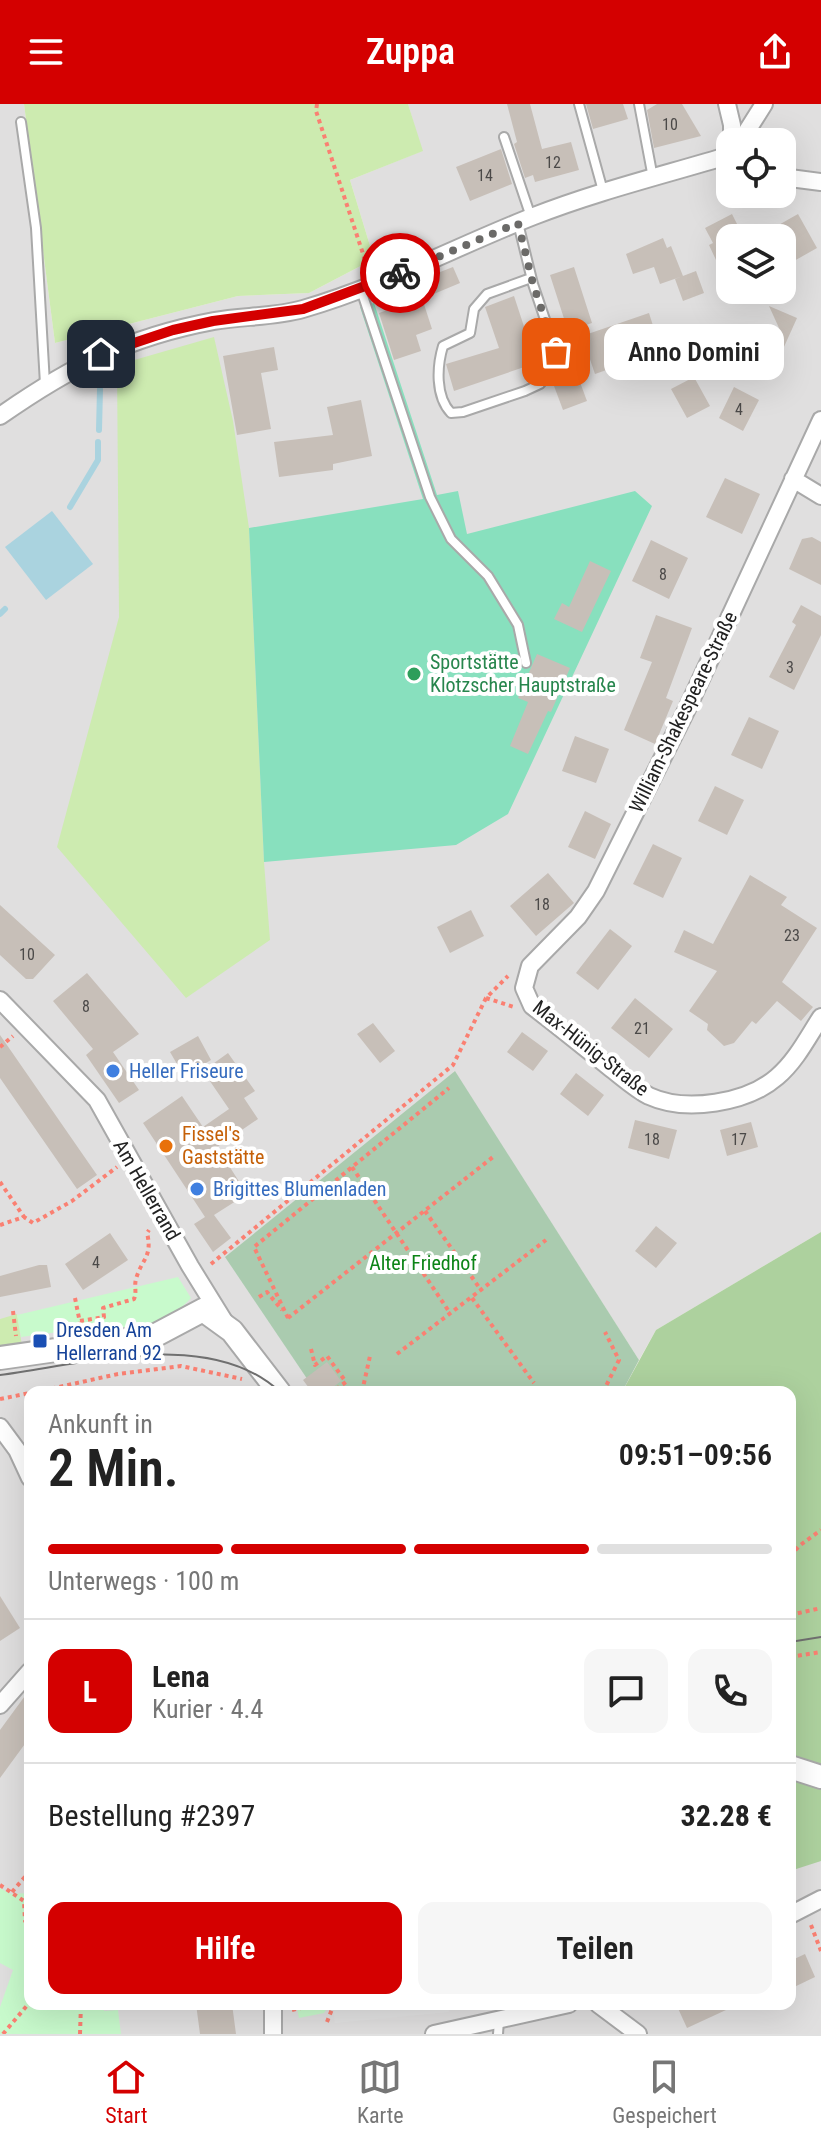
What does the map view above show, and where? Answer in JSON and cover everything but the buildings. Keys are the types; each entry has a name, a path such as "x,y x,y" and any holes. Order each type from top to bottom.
{"street":[{"path":"727,104 732,128"},
{"path":"749,128 764,104"},
{"path":"0,416 45,384 101,354 140,339 213,321 286,313 367,287 524,220 603,191 716,159"},
{"path":"796,179 821,182"},
{"name":"William-Shakespeare-Straße","path":"524,988 530,966 578,917 596,891 687,709 821,420"},
{"path":"793,479 821,496"},
{"name":"Max-Hünig-Straße","path":"524,988 532,1006 626,1080 649,1096 674,1102 725,1100 754,1092 786,1067 821,1017"},
{"name":"Am Hellerrand","path":"0,1000 97,1100 196,1275 232,1331 275,1386"},
{"path":"0,1358 154,1336 203,1310 232,1331"},
{"path":"0,1427 24,1465"},
{"path":"0,1705 24,1678"},
{"path":"796,1769 821,1777"},
{"path":"796,1912 814,1903"},
{"path":"273,2010 273,2034"},
{"path":"434,2034 498,2028 551,2010"},
{"path":"606,2010 638,2034"}],"lane":[{"path":"579,104 603,191"},
{"path":"639,104 653,179"},
{"path":"21,122 36,228 45,384"},
{"path":"504,137 524,220 531,278 556,352 552,369 540,384 463,412 451,413 445,407 437,370 443,346 470,333 474,309 487,294 531,278"},
{"path":"367,287 430,497 451,539 488,576 518,625 526,663"}],"path":[{"path":"317,104 316,111 367,287"},
{"path":"196,1275 453,1065 486,998 515,969"},
{"path":"486,998 517,1008"},
{"path":"288,1318 254,1247 449,1088"},
{"path":"288,1318 493,1157"},
{"path":"0,1182 24,1217 33,1223 72,1201 128,1159"},
{"path":"352,1167 450,1313"},
{"path":"425,1211 481,1290"},
{"path":"80,1321 104,1317 103,1308 134,1299 137,1293 135,1280 149,1252 147,1233 161,1214"},
{"path":"0,1225 24,1217"},
{"path":"397,1354 546,1240"},
{"path":"259,1297 267,1292 288,1318"},
{"path":"471,1297 534,1383"},
{"path":"75,1298 82,1333"},
{"path":"13,1311 17,1342 22,1341"},
{"path":"605,1332 619,1360 606,1386"},
{"path":"311,1349 315,1365 327,1356 346,1382 342,1386"},
{"path":"363,1386 370,1356"},
{"path":"63,1386 118,1374 181,1366 219,1372 265,1386"},
{"path":"0,1399 24,1394"},
{"path":"796,1549 821,1530"},
{"path":"796,1614 821,1608"},
{"path":"796,1656 821,1652"},
{"path":"12,1892 24,1878"},
{"path":"0,1885 24,1901"},
{"path":"814,1903 815,1939 821,1951"},
{"path":"3,2034 24,2009"},
{"path":"80,2034 81,2010"},
{"path":"327,2022 332,2010"}],"shaded area":[{"path":"0,104 24,104 55,343 238,296 309,293 374,259 350,180 422,151 408,104 821,104 821,1232 656,1330 639,1360 454,1071 307,1378 312,1386 24,1386 24,2010 796,2010 796,1757 821,1766 821,2034 0,2034"},
{"path":"333,2010 449,2012 335,2023"}],"green space":[{"path":"24,104 408,104 423,151 350,180 374,259 309,293 238,296 55,343"},
{"name":"Sportstätte Klotzscher Hauptstraße","path":"374,303 437,495 458,491 467,534 635,491 652,506 508,814 456,845 264,862 249,528 423,499 360,307"},
{"path":"214,337 233,421 249,528 270,940 186,998 57,847 119,617 117,365"},
{"name":"Alter Friedhof","path":"455,1071 639,1360 625,1386 312,1386 225,1257"},
{"path":"821,1232 821,1766 796,1757 796,1386 625,1386 656,1330"},
{"path":"178,1277 191,1298 179,1309 152,1324 75,1339 73,1330 21,1337 17,1315"},
{"path":"17,1314 22,1346 0,1350 0,1319"},
{"path":"796,1774 821,1783 821,1861 796,1869"},
{"path":"0,1888 11,1894 24,1893 24,2010 118,2010 121,2034 0,2034 0,2007 13,1970 0,1963"},
{"path":"297,2010 326,2010 324,2013 299,2018"}],"water":[{"path":"52,511 93,564 46,600 5,547"}],"waterway":[{"path":"99,430 100,389"},
{"path":"70,507 98,460 98,442"},
{"path":"0,614 5,609"}],"tram line":[{"path":"0,1375 108,1358 183,1355 219,1360 252,1372 272,1386"},
{"path":"796,1641 821,1637"}],"way so far":[{"path":"400,273 518,223 533,284 556,352"}],"place":[{"name":"Anno Domini","path":"556,352"},
{"name":"Sportstätte Klotzscher Hauptstraße","path":"414,674"},
{"name":"Heller Friseure","path":"113,1071"},
{"name":"Fissel's Gaststätte","path":"166,1146"},
{"name":"Brigittes Blumenladen","path":"197,1189"},
{"name":"Dresden Am Hellerrand 92","path":"40,1341"}],"route":[{"path":"101,354 140,339 213,321 303,309 400,273"}]}
